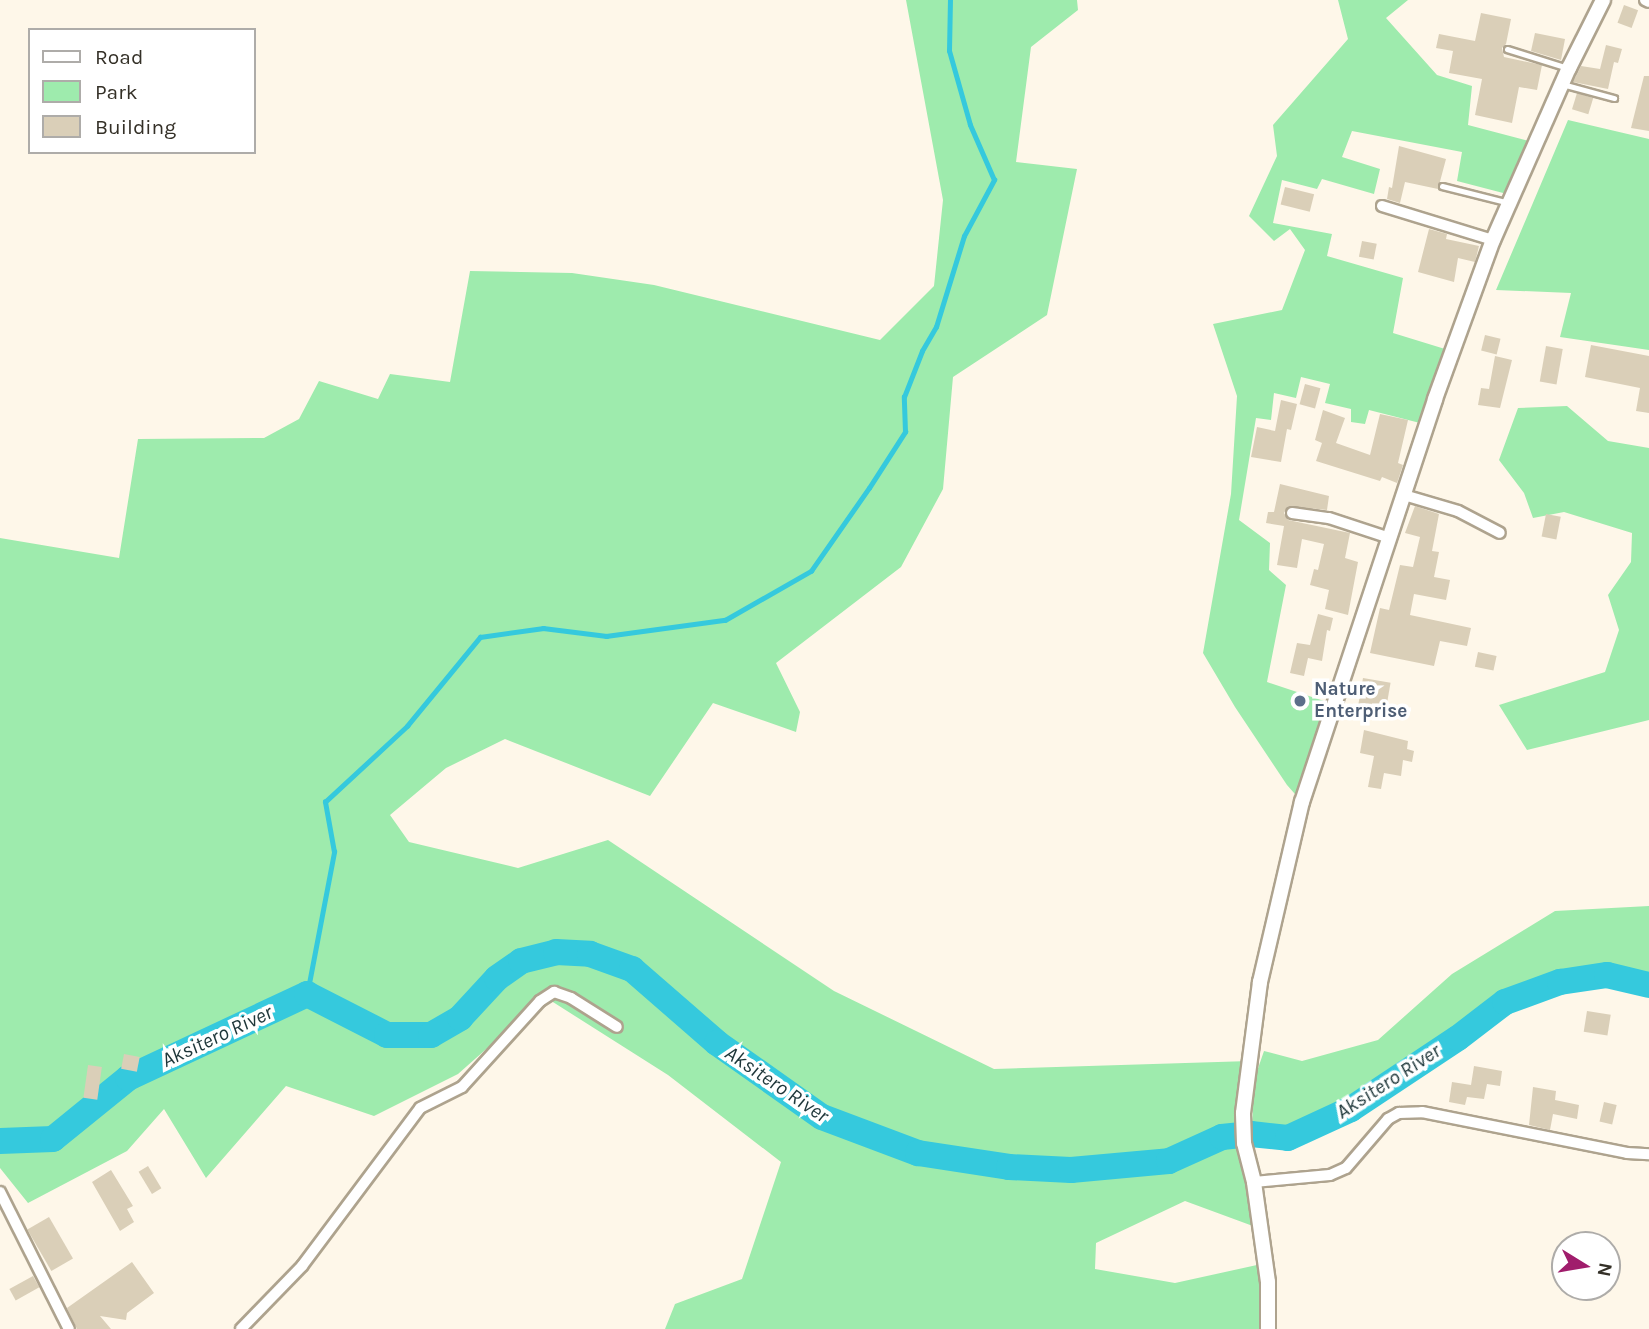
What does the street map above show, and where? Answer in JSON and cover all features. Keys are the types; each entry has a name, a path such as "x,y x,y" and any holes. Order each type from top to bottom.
{"street":[{"path":"1268,1329 1268,1282 1254,1182 1244,1143 1243,1114 1260,982 1302,802 1404,495 1493,240 1569,68 1603,0"},
{"path":"1382,206 1493,240"},
{"path":"1404,495 1458,511 1500,533"},
{"path":"1292,513 1329,518 1390,538"},
{"path":"241,1329 302,1266 421,1108 461,1087 540,1001 554,992 570,998 617,1027"},
{"path":"1254,1182 1331,1175 1346,1168 1388,1119 1399,1113 1422,1112 1626,1153 1649,1154"},
{"path":"0,1192 69,1329"}],"lane":[{"path":"1507,49 1569,68"},
{"path":"1562,84 1614,98"},
{"path":"1442,186 1509,203"}],"green space":[{"path":"906,0 1077,0 1078,10 1031,47 1016,162 1077,169 1047,315 953,377 943,489 901,567 776,663 800,712 796,732 713,703 650,796 505,739 446,768 390,815 409,842 518,868 608,840 834,991 994,1069 1250,1061 1243,1113 1261,1229 1185,1201 1096,1243 1095,1269 1175,1283 1266,1263 1266,1329 665,1329 675,1304 742,1279 781,1162 668,1075 545,997 458,1074 374,1116 286,1086 206,1178 164,1109 127,1151 28,1203 0,1168 0,538 119,558 138,439 264,438 299,419 319,381 378,399 390,374 450,382 470,271 572,273 654,285 880,340 934,286 943,200"},
{"path":"1338,0 1408,0 1386,18 1437,75 1472,86 1468,125 1529,141 1507,194 1457,181 1462,152 1352,131 1342,157 1380,169 1374,194 1322,179 1317,189 1282,180 1273,223 1332,234 1327,256 1403,278 1393,333 1445,349 1420,423 1369,410 1365,424 1351,422 1351,409 1325,403 1330,384 1301,377 1296,398 1274,393 1271,420 1256,418 1239,520 1270,543 1269,570 1286,585 1267,682 1330,703 1302,802 1287,785 1235,707 1203,653 1231,494 1237,396 1213,324 1282,310 1305,250 1290,229 1274,241 1249,216 1277,156 1273,125 1348,39"},
{"path":"1568,120 1649,139 1649,350 1560,337 1571,293 1496,290"},
{"path":"1567,406 1608,441 1649,448 1649,720 1527,750 1499,705 1605,672 1619,630 1608,595 1631,562 1632,533 1564,512 1533,518 1524,493 1499,460 1518,408"},
{"path":"1649,906 1649,978 1609,968 1557,975 1506,995 1367,1089 1289,1132 1252,1128 1254,1080 1264,1051 1302,1061 1378,1040 1452,974 1555,911"}],"building":[{"path":"1624,5 1638,10 1632,28 1618,23"},
{"path":"1481,13 1511,19 1506,44 1502,48 1504,57 1542,65 1537,90 1519,87 1512,123 1475,115 1482,79 1449,73 1453,51 1436,48 1439,34 1475,41"},
{"path":"1535,33 1565,39 1561,60 1531,51"},
{"path":"1606,45 1622,49 1618,63 1614,62 1608,89 1573,82 1581,66 1600,69"},
{"path":"1644,76 1649,76 1649,131 1631,128"},
{"path":"1577,93 1593,98 1588,114 1572,109"},
{"path":"1399,146 1446,159 1438,189 1405,182 1400,203 1387,199 1389,187 1392,188"},
{"path":"1285,187 1314,194 1310,212 1281,204"},
{"path":"1429,229 1447,234 1446,239 1479,246 1475,262 1458,258 1454,282 1418,272"},
{"path":"1362,241 1377,244 1374,260 1359,257"},
{"path":"1485,335 1501,339 1497,354 1481,351"},
{"path":"1591,345 1649,356 1649,413 1636,411 1640,388 1585,377"},
{"path":"1546,346 1563,349 1556,384 1540,381"},
{"path":"1495,356 1512,360 1500,408 1478,405 1481,388 1489,389"},
{"path":"1305,384 1320,388 1315,408 1300,404"},
{"path":"1281,400 1297,404 1291,430 1287,429 1281,462 1251,457 1257,427 1275,431"},
{"path":"1323,410 1345,418 1336,443 1370,455 1380,414 1408,420 1398,463 1403,465 1397,483 1382,477 1380,481 1316,461 1322,443 1315,440"},
{"path":"1280,484 1329,496 1327,510 1288,506 1284,513 1288,520 1350,533 1345,558 1358,562 1348,615 1325,609 1329,590 1310,585 1314,569 1318,570 1324,544 1302,539 1297,568 1277,565 1284,526 1266,523 1268,512 1274,512"},
{"path":"1415,506 1439,514 1432,551 1439,552 1434,577 1450,580 1446,600 1414,594 1410,615 1471,628 1467,646 1440,641 1434,666 1370,653 1380,608 1389,610 1400,565 1413,567 1420,537 1405,533"},
{"path":"1546,514 1561,517 1556,539 1542,537"},
{"path":"1318,614 1333,618 1330,631 1327,630 1322,661 1308,658 1304,676 1290,673 1297,643 1310,645"},
{"path":"1478,652 1497,656 1493,671 1475,667"},
{"path":"1363,678 1391,683 1386,711 1358,707"},
{"path":"1364,730 1408,741 1407,749 1414,751 1412,762 1403,760 1401,776 1384,773 1381,789 1368,787 1374,756 1360,753"},
{"path":"1587,1011 1611,1015 1607,1035 1584,1032"},
{"path":"124,1054 140,1057 137,1072 121,1069"},
{"path":"88,1065 102,1067 97,1100 83,1098"},
{"path":"1474,1066 1502,1071 1500,1086 1487,1084 1484,1099 1467,1097 1465,1105 1449,1102 1452,1082 1471,1085"},
{"path":"1533,1087 1556,1091 1555,1100 1579,1105 1577,1119 1553,1114 1550,1130 1529,1125"},
{"path":"1604,1102 1617,1105 1612,1124 1600,1121"},
{"path":"148,1166 161,1188 152,1194 139,1172"},
{"path":"111,1170 133,1206 127,1209 134,1222 120,1231 92,1182"},
{"path":"49,1217 73,1259 51,1271 27,1230"},
{"path":"132,1262 154,1293 127,1313 126,1320 100,1316 111,1329 77,1329 67,1308"},
{"path":"33,1276 39,1287 16,1300 9,1289"}],"waterway":[{"path":"307,994 334,852 325,802 407,726 480,637 543,628 606,636 725,620 811,571 869,488 905,432 904,397 922,351 936,327 964,236 994,180 970,125 949,51 950,0"},
{"name":"Aksitero River","path":"0,1141 53,1139 128,1078 307,994 387,1035 431,1035 460,1018 497,978 521,961 556,952 590,954 632,969 717,1043 822,1117 918,1153 1009,1167 1071,1170 1169,1161 1222,1137 1251,1134 1288,1138 1351,1109 1458,1038 1505,1002 1560,982 1607,975 1649,985"}],"place":[{"name":"Nature Enterprise","path":"1300,701"}]}
